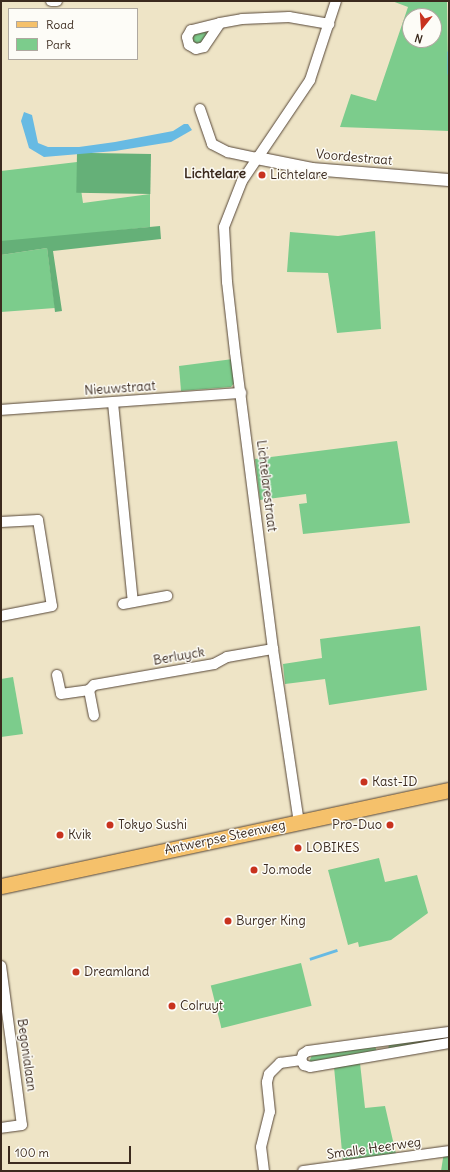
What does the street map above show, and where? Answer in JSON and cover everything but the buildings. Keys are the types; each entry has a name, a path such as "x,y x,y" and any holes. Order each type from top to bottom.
{"main road":[{"name":"Antwerpse Steenweg","path":"1,886 298,818 449,780"},
{"name":"Antwerpse Steenweg","path":"1,875 449,790"}],"street":[{"path":"50,1 57,1"},
{"name":"Lichtelarestraat","path":"298,818 273,649 227,282 224,227 242,181 256,158 310,80 336,1"},
{"path":"220,23 267,16 329,24"},
{"path":"200,109 212,144 228,152 256,158"},
{"name":"Voordestraat","path":"256,158 312,168 449,180"},
{"name":"Nieuwstraat","path":"1,410 241,393"},
{"path":"113,403 128,603 167,596"},
{"path":"1,522 38,520 52,606 1,616"},
{"name":"Berluyck","path":"57,675 61,694 89,690 94,685 214,664 226,657 273,649"},
{"path":"89,690 94,716"},
{"name":"Begonialaan","path":"1,966 22,1126 1,1128"},
{"path":"449,1032 379,1043 373,1041 308,1051 302,1054 301,1060 304,1065 310,1067 375,1057 380,1054 449,1043"},
{"path":"379,1043 382,1048 380,1054"},
{"path":"264,1171 261,1147 270,1112 268,1082 269,1074 280,1063 301,1060"},
{"name":"Smalle Heerweg","path":"304,1171 449,1151"}],"green space":[{"path":"392,1 447,1 449,131 340,127 351,94 376,101 402,25 402,48 442,48 442,8 408,8"},
{"path":"205,31 208,35 202,46 193,46 192,35"},
{"path":"77,153 151,154 150,194 76,193"},
{"path":"77,162 83,203 150,194 150,227 1,243 1,171"},
{"path":"160,226 161,239 53,251 62,311 55,312 47,248 1,255 1,241"},
{"path":"375,231 381,329 337,333 328,273 287,272 290,232 338,236"},
{"path":"47,248 55,308 1,312 1,255"},
{"path":"233,359 235,382 231,387 181,391 179,366"},
{"path":"397,441 410,523 303,534 299,504 307,503 306,494 260,500 255,459"},
{"path":"420,626 427,690 329,705 325,679 285,684 283,664 322,658 320,639"},
{"path":"13,677 23,734 1,737 1,679"},
{"path":"379,858 385,882 417,875 428,913 391,940 359,947 358,942 348,945 328,870"},
{"path":"301,963 312,1006 221,1028 211,985"},
{"path":"449,1034 449,1042 388,1050 389,1044"},
{"path":"375,1046 377,1052 312,1065 309,1062 312,1055"},
{"path":"360,1063 365,1108 385,1106 396,1154 343,1162 334,1067"},
{"path":"449,1151 449,1171 441,1171 444,1152"}],"water":[{"path":"24,112 32,115 38,143 48,147 79,147 115,142 173,131 184,124 188,124 192,130 171,142 115,151 44,157 29,148 21,121"},
{"path":"337,949 338,952 310,961 309,958"}],"waterway":[{"path":"449,52 449,73"}],"place":[{"name":"Lichtelare","path":"262,175"},
{"name":"Kast-ID","path":"364,782"},
{"name":"Tokyo Sushi","path":"110,825"},
{"name":"Pro-Duo","path":"390,825"},
{"name":"Kvik","path":"60,835"},
{"name":"LOBIKES","path":"298,848"},
{"name":"Jo.mode","path":"254,870"},
{"name":"Burger King","path":"228,921"},
{"name":"Dreamland","path":"76,972"},
{"name":"Colruyt","path":"172,1006"}],"district":[{"name":"Lichtelare","path":"215,173"}]}
